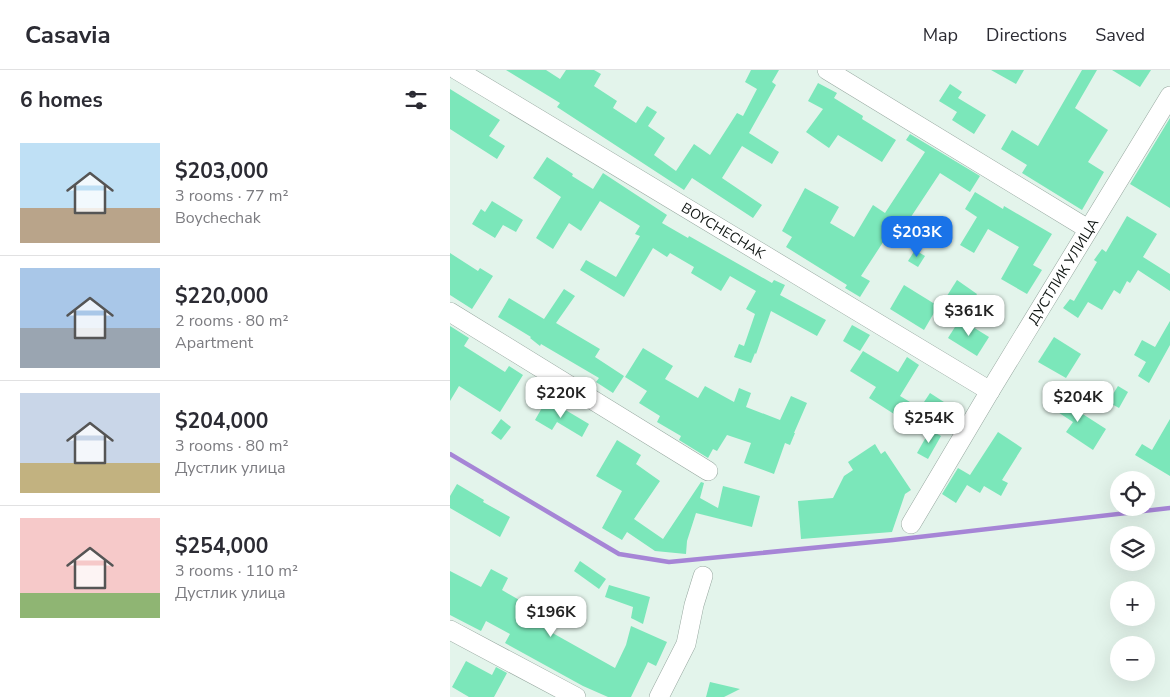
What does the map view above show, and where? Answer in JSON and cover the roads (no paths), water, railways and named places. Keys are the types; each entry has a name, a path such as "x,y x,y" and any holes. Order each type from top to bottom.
{"street":[{"name":"BOYCHECHAK","path":"457,70 990,391"},
{"path":"827,70 1088,229"},
{"name":"ДУСТЛИК УЛИЦА","path":"911,524 1170,96"},
{"path":"450,312 708,471"},
{"path":"659,697 686,644 694,605 703,576"},
{"path":"450,630 576,697"}],"waterway":[{"path":"450,454 619,554 669,562 893,540 1170,508"}]}
